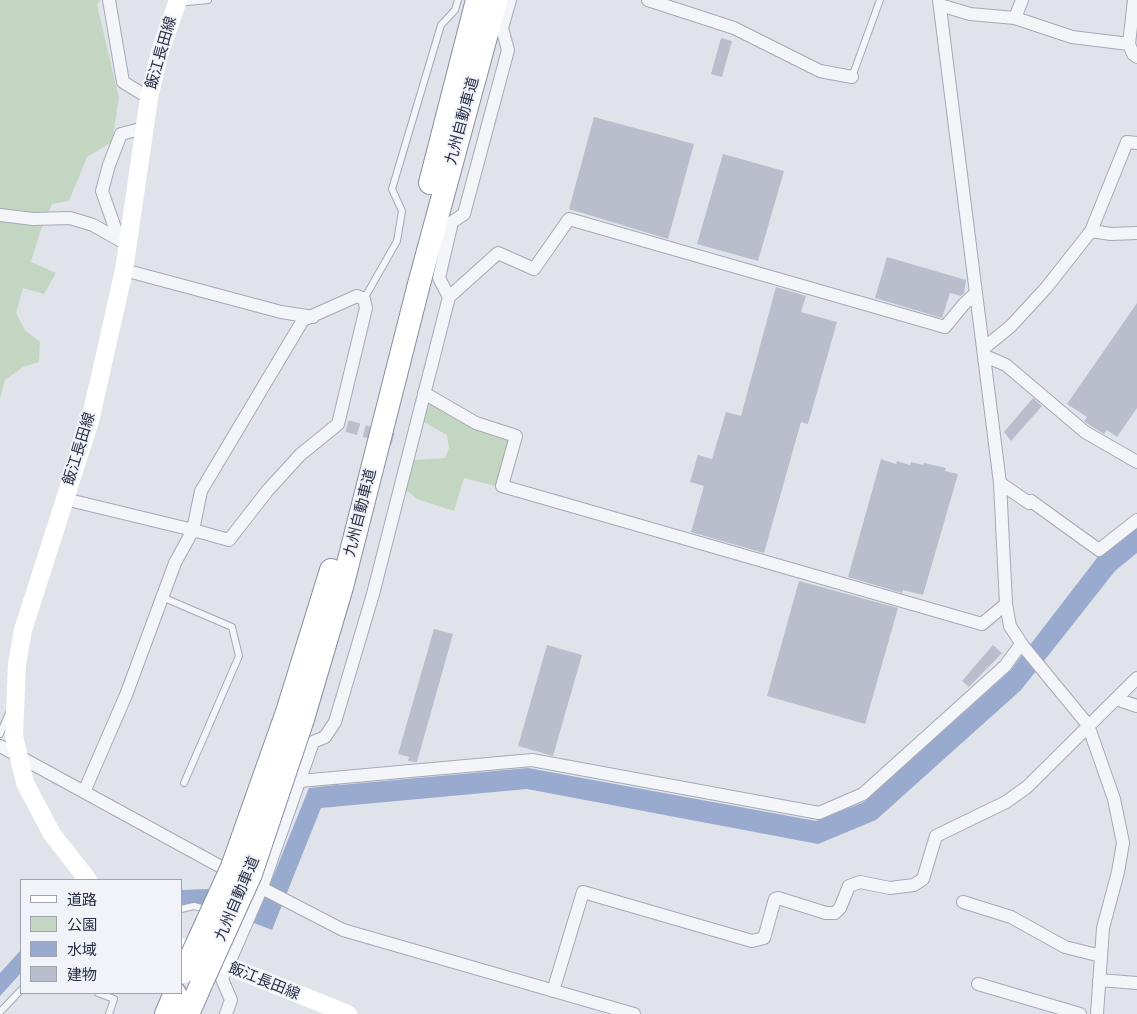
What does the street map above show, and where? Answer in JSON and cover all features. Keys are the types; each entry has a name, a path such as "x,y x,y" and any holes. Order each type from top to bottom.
{"highway":[{"name":"九州自動車道","path":"188,1014 186,981 295,716 328,582 412,282 476,35 477,0"},
{"name":"九州自動車道","path":"476,35 496,0"},
{"name":"九州自動車道","path":"166,1014 178,994"}],"main road":[{"name":"飯江長田線","path":"87,879 52,834 25,783 14,736 15,698 22,630 90,421 124,270 149,98 160,52 177,2"},
{"name":"飯江長田線","path":"182,947 348,1014"}],"street":[{"path":"109,0 123,82 149,98"},
{"path":"449,297 439,278 452,222 464,214 508,50 502,28 510,0"},
{"path":"648,0 734,28 820,72 852,77"},
{"path":"1015,18 1022,0"},
{"path":"1134,0 1129,44 1133,54 1137,57"},
{"path":"1097,1014 1103,928 1118,872 1123,843 1114,799 1088,725 1022,645 1010,626 1006,604 1000,483 940,3 970,14 1015,18 1072,37 1129,44"},
{"path":"127,245 115,228 102,191 109,165 121,134 144,128"},
{"path":"984,352 1046,288 1091,231 1126,142 1137,143"},
{"path":"0,214 33,219 70,218 92,225 127,245"},
{"path":"226,1014 231,1000 222,979 254,906 264,888 313,742 325,737 335,722 373,594 405,443 424,393 449,297 498,253 534,269 569,219 945,327 975,294"},
{"path":"1091,231 1111,234 1137,233"},
{"path":"124,270 281,312 313,317"},
{"path":"65,499 193,530 229,540 268,490 300,455 343,425 366,308 364,299 357,296 303,320 201,491 193,530 175,563 126,695 84,792"},
{"path":"984,352 1006,365 1085,432 1137,462"},
{"path":"424,393 476,423 516,436 502,486 982,624 1006,604"},
{"path":"1000,483 1028,502 1031,501 1099,550 1137,520"},
{"path":"300,781 532,760 819,813 862,794 1004,666 1022,645"},
{"path":"553,991 583,892 752,941 759,941 764,938 775,900 778,898 826,913 835,913 840,908 850,886 860,882 890,888 914,885 923,879 936,836 1006,802 1028,787 1137,678"},
{"path":"1116,699 1137,706"},
{"path":"0,746 208,861 343,930 634,1014"},
{"path":"963,902 1011,917 1065,947 1101,956"},
{"path":"1099,980 1137,984"},
{"path":"978,984 1080,1014"}],"lane":[{"path":"177,2 206,2 208,0"},
{"path":"364,299 397,242 402,211 392,189 441,24 455,10 458,0"},
{"path":"852,77 880,0"},
{"path":"162,597 232,627 239,656 184,783"},
{"path":"0,734 15,698"},
{"path":"182,909 194,906 247,922"},
{"path":"0,1012 20,991"},
{"path":"101,994 114,999 109,1014"}],"green space":[{"path":"0,0 100,0 97,5 119,98 112,142 87,157 69,201 52,204 40,232 31,262 56,273 44,294 23,288 16,313 25,330 40,342 39,362 23,367 5,380 0,398"},
{"path":"427,401 510,436 495,486 464,478 454,511 417,499 405,489 413,460 445,458 449,448 447,435 422,421"}],"water":[{"path":"1137,524 1137,553 1115,571 1021,690 876,820 818,844 527,789 321,808 272,930 207,905 182,905 182,890 208,889 260,909 309,788 336,785 336,783 340,785 528,768 816,821 864,802 1010,671 1100,554"},
{"path":"20,951 20,974 0,996 0,973"}],"building":[{"path":"721,38 732,41 722,77 711,74"},
{"path":"594,117 694,144 668,239 569,209"},
{"path":"723,154 784,171 758,261 697,244"},
{"path":"887,257 966,280 964,293 961,296 950,293 942,318 875,298"},
{"path":"776,287 806,296 801,312 837,322 808,424 801,422 764,553 691,532 704,486 690,482 698,455 712,459 726,412 741,416"},
{"path":"1137,303 1137,408 1117,437 1107,430 1104,434 1091,426 1084,421 1087,417 1067,404"},
{"path":"1033,398 1042,406 1011,441 1004,432"},
{"path":"881,459 896,464 897,461 910,465 911,462 923,465 924,463 946,468 945,471 958,474 923,595 903,590 902,593 848,577"},
{"path":"799,581 898,608 865,724 767,696"},
{"path":"434,629 453,634 417,762 408,761 409,757 398,754"},
{"path":"547,645 582,655 553,756 518,746"},
{"path":"993,645 1002,653 969,687 962,681"}],"tunnel":[{"path":"347,426 399,441"}]}
